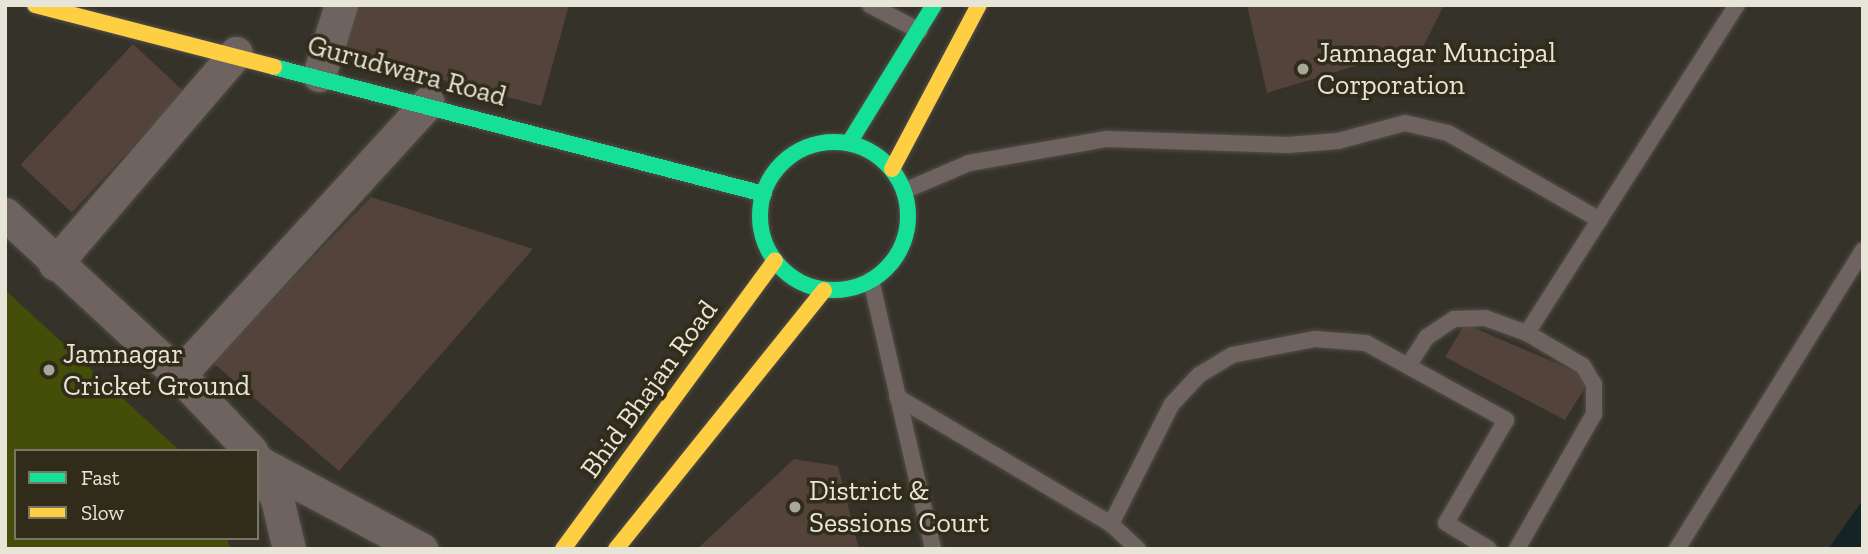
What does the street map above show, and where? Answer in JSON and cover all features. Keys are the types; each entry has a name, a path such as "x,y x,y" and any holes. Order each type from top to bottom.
{"main road":[{"name":"Gurudwara Road","path":"35,5 428,102 764,194"},
{"path":"849,143 934,5"},
{"path":"892,169 979,5"},
{"path":"849,143 892,169 904,191 904,241 871,280 824,290 802,283 775,260 761,230 764,194 780,164 799,150 849,143"},
{"name":"Bhid Bhajan Road","path":"563,549 775,260"},
{"path":"616,549 824,290"}],"street":[{"path":"319,75 341,5"},
{"path":"55,264 236,53"},
{"path":"179,374 428,102"},
{"path":"5,215 55,264 179,374 248,449"},
{"path":"259,460 421,549"},
{"path":"259,466 289,549"}],"lane":[{"path":"870,5 920,31"},
{"path":"1527,333 1737,5"},
{"path":"904,191 969,163 1107,138 1288,145 1338,141 1405,123 1448,133 1600,220"},
{"path":"1677,549 1863,250"},
{"path":"871,280 933,549"},
{"path":"1408,366 1427,337 1454,319 1485,318 1527,333 1583,366 1594,384 1594,414 1517,549"},
{"path":"1111,524 1172,404 1199,375 1232,355 1315,338 1366,343 1506,420 1446,523 1489,549"},
{"path":"897,397 1111,524 1138,549"}],"green space":[{"name":"Jamnagar Cricket Ground","path":"5,290 178,449 14,449 14,540 228,540 230,549 5,549"}],"shaded area":[{"path":"1863,500 1863,549 1828,549"}],"building":[{"path":"352,5 569,5 541,106 339,52"},
{"name":"Jamnagar Muncipal Corporation","path":"1247,5 1444,5 1424,45 1267,93"},
{"path":"133,44 184,92 72,212 20,165"},
{"path":"371,197 533,249 339,471 212,362"},
{"path":"1465,324 1591,378 1565,420 1445,357"},
{"name":"District & Sessions Court","path":"794,459 838,466 859,549 697,549"}],"traffic: fast":[{"path":"849,143 934,5"},
{"path":"274,67 764,194"},
{"path":"834,142 862,148 886,164 902,188 908,216 902,244 886,268 862,284 834,290 806,284 782,268 766,244 760,216 766,188 782,164 806,148 834,142"}],"traffic: slow":[{"path":"35,5 274,67"},
{"path":"892,169 979,5"},
{"path":"563,549 775,260"},
{"path":"616,549 824,290"}],"place":[{"name":"Jamnagar Muncipal Corporation","path":"1303,69"},
{"name":"Jamnagar Cricket Ground","path":"49,370"},
{"name":"District & Sessions Court","path":"795,507"}]}
